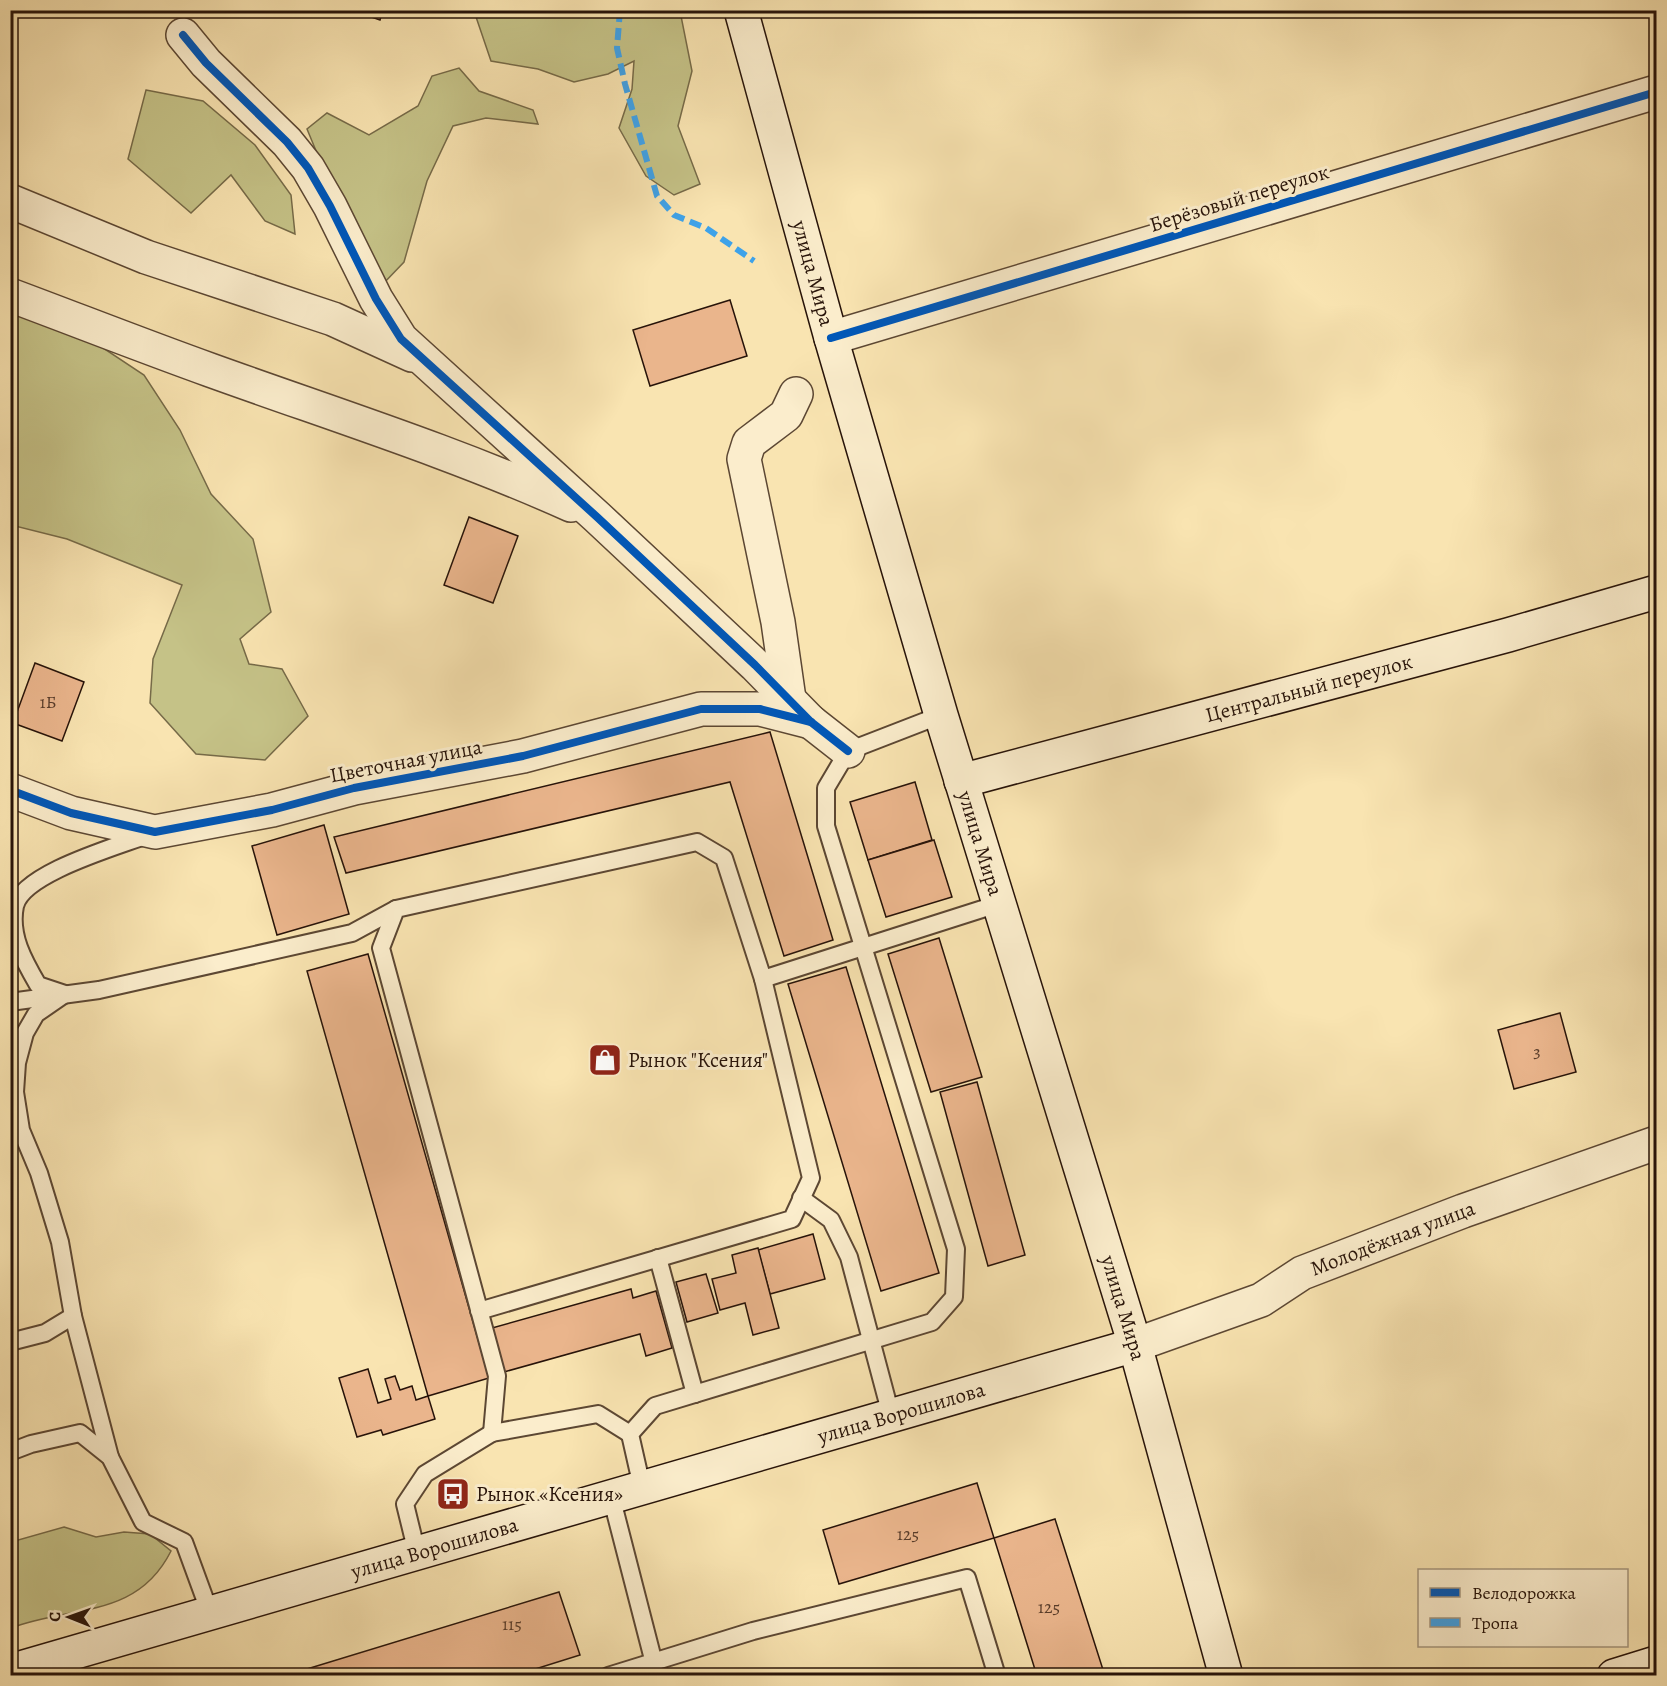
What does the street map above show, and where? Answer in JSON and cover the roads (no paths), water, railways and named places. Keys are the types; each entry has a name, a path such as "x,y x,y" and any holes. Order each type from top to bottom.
{"street":[{"name":"улица Мира","path":"741,10 831,338 998,904 1135,1345 1226,1676"},
{"path":"183,35 206,63 287,142 308,168 330,206 376,299 401,339 597,517 800,710 848,752"},
{"name":"Берёзовый переулок","path":"831,338 1656,92"},
{"path":"10,201 146,257 333,319 427,363"},
{"path":"10,295 211,370 393,433 503,475 597,517"},
{"path":"796,394 786,416 749,443 744,459 778,622 800,710"},
{"name":"Центральный переулок","path":"961,781 1508,635 1656,592"},
{"name":"Цветочная улица","path":"10,790 72,813 155,832 272,810 354,788 523,756 701,709 800,710"},
{"name":"Молодёжная улица","path":"1135,1345 1261,1300 1302,1273 1463,1211 1656,1143"},
{"name":"улица Ворошилова","path":"10,1671 1135,1345"},
{"path":"1614,1676 1656,1663"}],"lane":[{"path":"630,1434 655,1406 932,1322 954,1297 956,1249 826,826 826,788 848,752 941,715"},
{"path":"64,994 38,985 21,956 15,931 15,905 28,885 54,871 155,832"},
{"path":"10,1002 99,990 352,933 396,909 697,842 724,858 763,979 811,1178 792,1219 479,1311"},
{"path":"763,979 998,904"},
{"path":"396,909 381,948 497,1376 492,1433"},
{"path":"64,994 36,1014 25,1033 17,1063 16,1126 39,1173 60,1242 73,1316 110,1457 143,1522 184,1542 210,1613"},
{"path":"801,1198 831,1220 849,1257 891,1415"},
{"path":"658,1258 695,1394"},
{"path":"10,1342 45,1333 73,1316"},
{"path":"417,1553 405,1504 424,1474 492,1433 598,1414 630,1434 642,1487"},
{"path":"10,1452 31,1444 80,1433 110,1457"},
{"path":"611,1496 654,1663"},
{"path":"608,1676 753,1631 967,1578 997,1676"}],"place":[{"name":"Рынок \"Ксения\"","path":"605,1060"},
{"name":"Рынок «Ксения»","path":"453,1494"}]}
